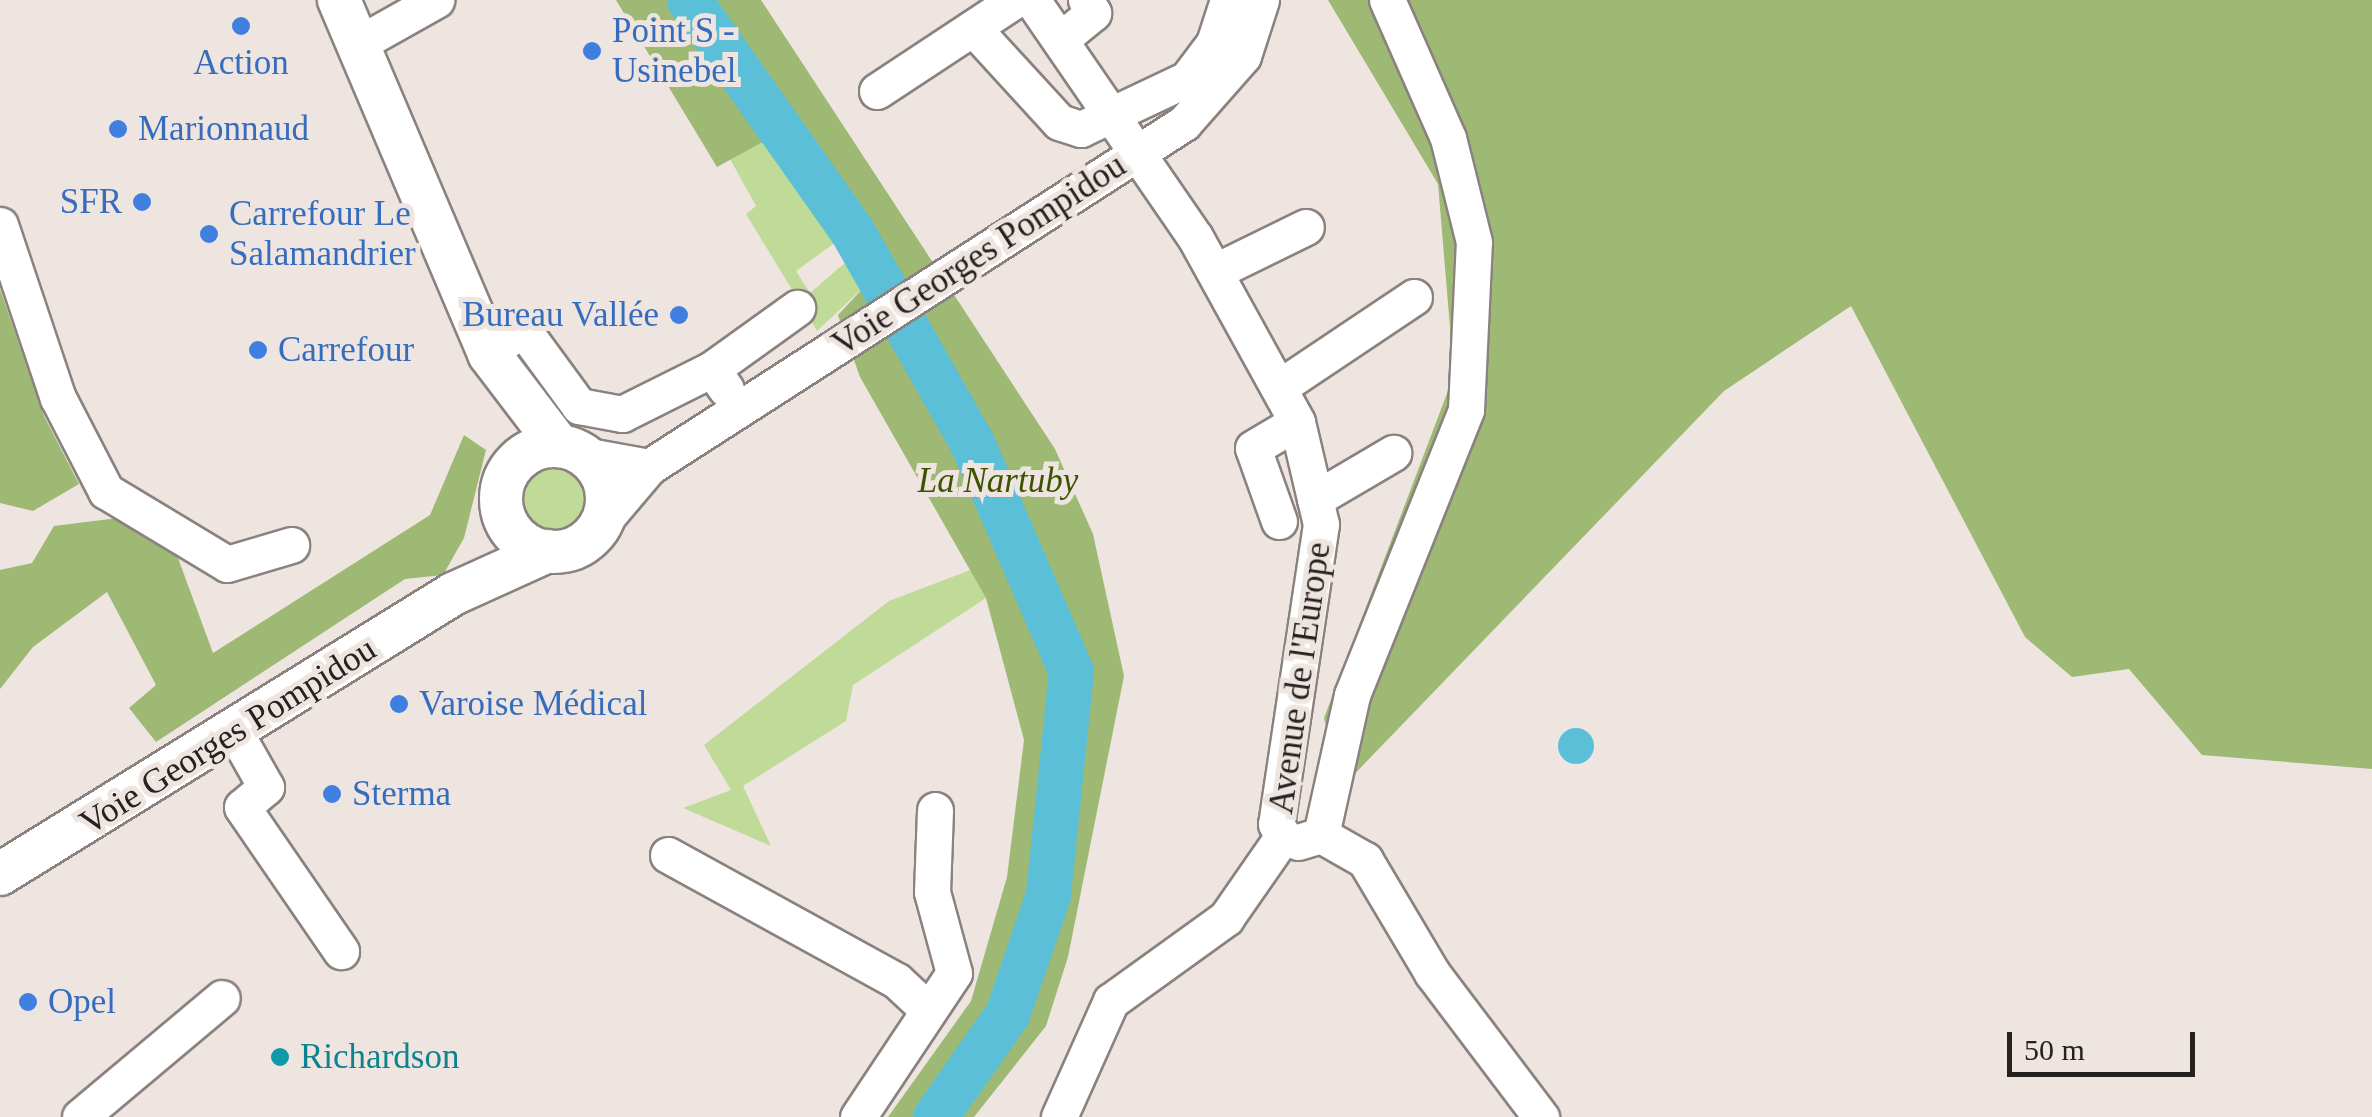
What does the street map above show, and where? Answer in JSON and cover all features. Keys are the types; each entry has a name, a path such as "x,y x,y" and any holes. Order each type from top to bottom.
{"main road":[{"path":"339,0 489,354 508,446 503,487 511,530 548,552 574,548 600,525 606,491 489,354"},
{"path":"453,594 503,487 526,454 571,451"},
{"name":"Voie Georges Pompidou","path":"0,874 236,734 453,594 548,552"}],"street":[{"path":"358,44 436,0"},
{"path":"877,91 1015,0"},
{"name":"Avenue de l'Europe","path":"1032,0 1216,271 1297,422 1315,499 1316,580 1276,824 1283,836"},
{"path":"1060,40 1093,12 1086,0"},
{"path":"973,28 1059,122 1081,130 1186,79 1214,43 1228,0"},
{"name":"Voie Georges Pompidou","path":"600,525 650,468 1138,152 1224,86 1262,0"},
{"path":"1320,835 1352,695 1466,410 1474,242 1448,138 1387,0"},
{"path":"0,225 58,398 106,491 227,564 291,546"},
{"path":"1216,271 1306,226"},
{"path":"1281,386 1414,297"},
{"path":"489,354 522,328 580,406 622,414 712,369 797,308"},
{"path":"712,369 741,408"},
{"path":"1279,521 1253,448 1297,422"},
{"path":"571,451 650,468"},
{"path":"1315,499 1393,453"},
{"path":"236,734 266,787 242,806 342,951"},
{"path":"858,1117 954,972 932,892 935,810"},
{"path":"1059,1117 1111,1000 1226,918 1283,836 1320,835 1365,860 1432,973 1541,1117"},
{"path":"668,855 897,982 927,1010"},
{"path":"80,1117 222,998"}],"green space":[{"name":"La Nartuby","path":"616,0 761,0 1055,449 1093,534 1124,676 1068,957 1046,1026 974,1117 888,1117 971,1001 1007,877 1024,740 986,598 860,377 838,315 866,285 855,254 777,134 717,167"},
{"path":"1328,0 2372,0 2372,769 2202,755 2129,669 2072,677 2025,637 1851,306 1724,391 1341,788 1324,718 1454,375 1438,184"},
{"path":"776,133 843,237 796,271 810,293 855,254 866,285 817,331 746,214 756,206 730,159"},
{"path":"0,289 44,416 79,484 33,511 0,503"},
{"path":"464,435 486,450 464,538 443,575 405,579 156,742 129,708 156,685 107,592 33,647 0,689 0,570 32,563 54,526 126,517 146,525 178,558 213,653 430,515"},
{"path":"553,464 577,474 587,498 577,522 553,532 529,522 519,498 529,474"},
{"path":"973,569 986,598 853,685 846,721 743,786 771,846 683,808 731,790 704,745 889,601"}],"water":[{"path":"1576,728 1589,733 1594,746 1589,759 1576,764 1563,759 1558,746 1563,733"}],"waterway":[{"name":"La Nartuby","path":"689,0 852,231 973,445 1071,671 1048,895 1007,1014 935,1117"}],"place":[{"name":"Action","path":"241,26"},
{"name":"Point S - Usinebel","path":"592,51"},
{"name":"Marionnaud","path":"118,129"},
{"name":"SFR","path":"142,202"},
{"name":"Carrefour Le Salamandrier","path":"209,234"},
{"name":"Bureau Vallée","path":"679,315"},
{"name":"Carrefour","path":"258,350"},
{"name":"Varoise Médical","path":"399,704"},
{"name":"Sterma","path":"332,794"},
{"name":"Opel","path":"28,1002"},
{"name":"Richardson","path":"280,1057"}]}
